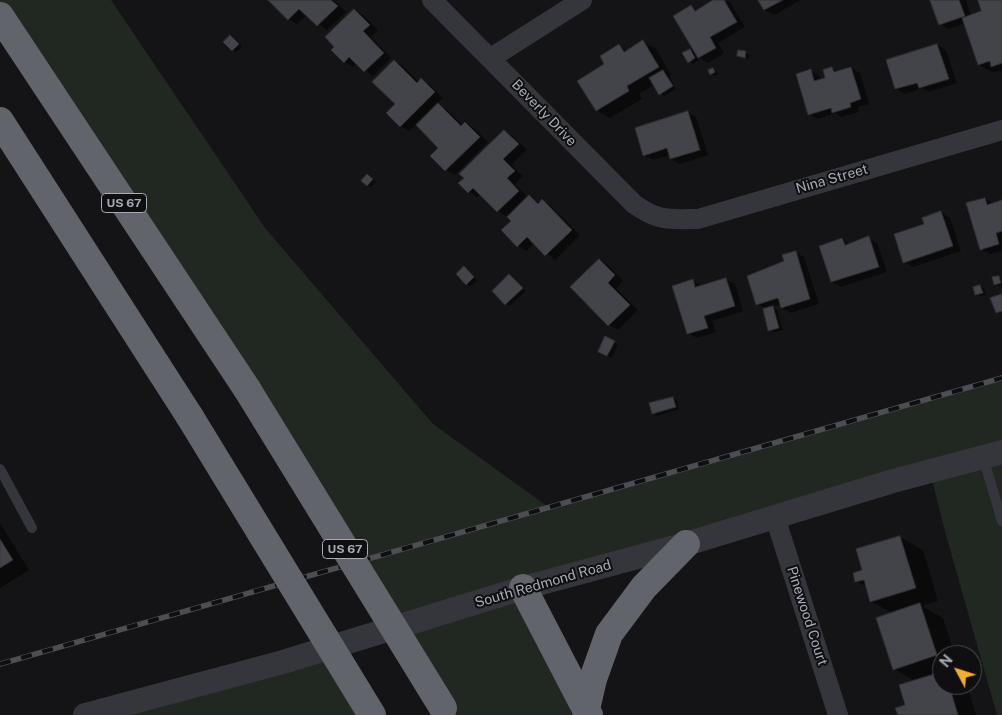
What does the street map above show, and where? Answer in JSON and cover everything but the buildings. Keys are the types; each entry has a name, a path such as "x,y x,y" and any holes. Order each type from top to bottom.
{"highway":[{"name":"US 67","path":"0,16 247,389 445,712"},
{"path":"0,121 190,417 372,715"},
{"path":"588,712 593,679 609,634 644,587 686,544"},
{"path":"523,588 588,712"}],"street":[{"name":"Beverly Drive","path":"432,0 634,204 646,213 661,219"},
{"path":"491,58 582,0"},
{"name":"Nina Street","path":"661,219 698,219 1002,130"},
{"name":"South Redmond Road","path":"84,715 283,662 523,588 686,544 893,482 993,455"},
{"name":"Pinewood Court","path":"776,517 838,715"}],"lane":[{"path":"993,455 1002,520"},
{"path":"0,469 32,528"}],"shaded area":[{"path":"0,0 111,0 265,228 433,424 547,506 1002,378 1002,715 997,715 982,662 982,645 977,645 930,472 524,588 589,715 447,715 0,16"},
{"path":"333,647 373,715 85,715"}],"railway":[{"path":"0,664 1002,378"}]}
